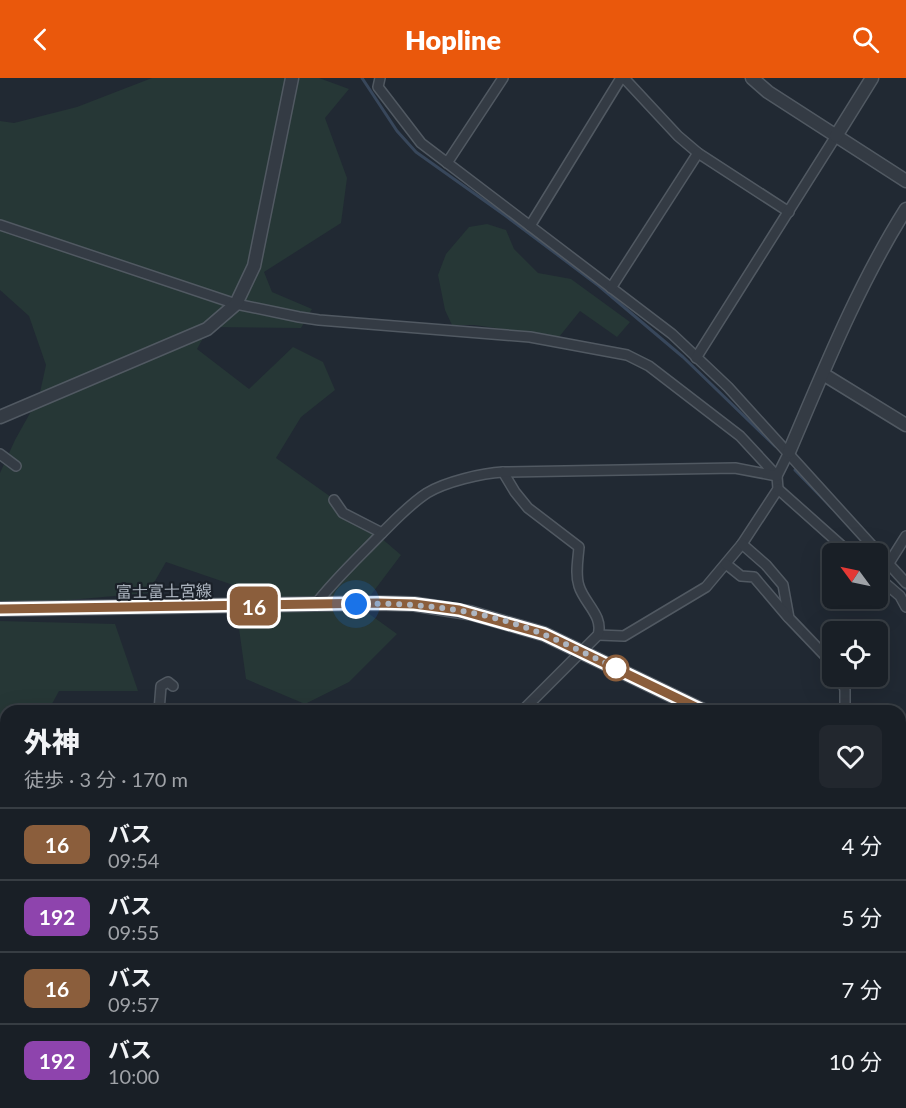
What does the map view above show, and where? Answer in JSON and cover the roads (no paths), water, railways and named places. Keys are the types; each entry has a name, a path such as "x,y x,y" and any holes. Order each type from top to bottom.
{"main road":[{"name":"富士富士宮線","path":"0,609 377,603 446,608 544,634 692,705"}],"street":[{"path":"0,417 207,329 236,303 254,266 292,78"},
{"path":"380,78 378,87 412,134 447,164 672,334 728,387 906,583"},
{"path":"447,164 503,78"},
{"path":"530,226 623,78 678,136 698,153 789,212"},
{"path":"752,78 768,92 906,182"},
{"path":"696,358 873,78"},
{"path":"611,288 698,153"},
{"path":"598,635 624,636 706,587 742,544 778,489 777,476 823,374 876,261 906,209"},
{"path":"0,225 236,303 319,320 530,337 627,355 649,366 740,436 777,476"},
{"path":"823,374 906,425"},
{"path":"0,454 16,466"},
{"path":"315,605 333,582 398,516 428,492 457,481 491,472 735,468 777,476"},
{"path":"503,472 528,508 579,547 577,570 579,587 598,618 600,628 598,635 529,705"},
{"path":"778,489 839,543"},
{"path":"334,500 344,513 382,533"},
{"path":"889,563 906,536"},
{"path":"742,544 766,564 783,585 789,618"},
{"path":"726,564 741,576 754,577 822,653"},
{"path":"888,586 900,596 906,607"},
{"path":"159,705 161,686 168,682 173,686"},
{"path":"844,687 845,705"}],"waterway":[{"path":"362,78 397,131 416,152 599,286 683,357 775,446"},
{"path":"795,470 832,508"},
{"path":"901,584 906,589"}]}
